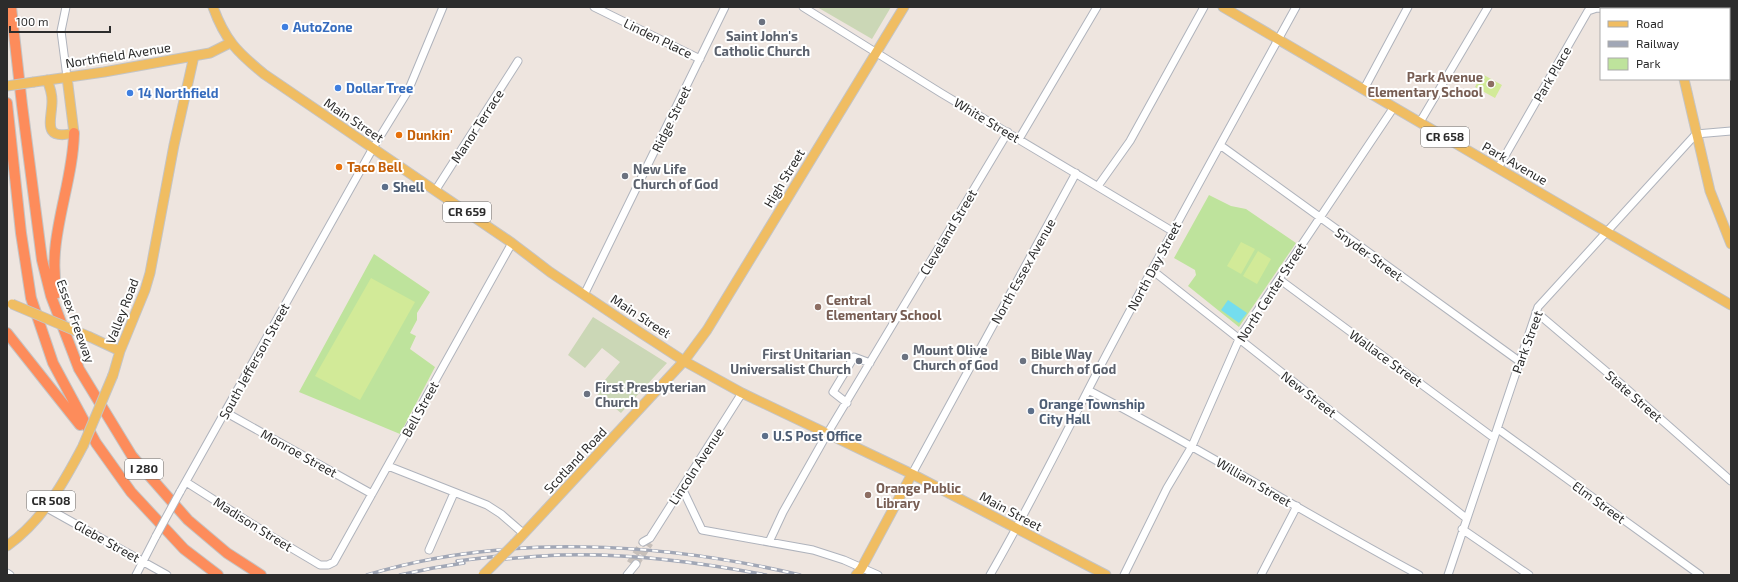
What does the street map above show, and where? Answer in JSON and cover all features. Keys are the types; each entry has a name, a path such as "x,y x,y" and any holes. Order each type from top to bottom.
{"highway":[{"name":"Essex Freeway","path":"11,7 42,260 51,296 79,369 132,456 188,520 227,553 261,575"},
{"name":"I 280","path":"7,103 21,234 31,298 53,363 96,443 132,492 184,549 218,575"},
{"path":"64,332 54,280 56,252 62,213 72,164 74,133"},
{"path":"7,173 21,234"},
{"path":"7,333 55,395 96,443"}],"main road":[{"name":"Main Street","path":"213,7 219,23 230,43 264,74 512,243 550,272 684,361 742,393 912,474 1106,575"},
{"name":"High Street","path":"684,361 707,330 904,7"},
{"name":"Park Avenue","path":"1223,7 1731,305"},
{"name":"Northfield Avenue","path":"7,86 210,53 230,43"},
{"name":"Valley Road","path":"7,546 19,538 47,508 83,446 113,375 120,351 141,300 150,273 173,153 194,56"},
{"path":"47,80 50,87 52,101 49,123 54,132 64,135 74,133 67,77"},
{"path":"1684,80 1710,191 1731,244"},
{"path":"9,303 120,351"},
{"name":"Scotland Road","path":"483,575 524,534 684,361"},
{"path":"859,573 912,474"}],"street":[{"path":"66,7 61,31 67,77"},
{"name":"South Jefferson Street","path":"136,575 180,492 372,148 408,91 443,7"},
{"name":"Linden Place","path":"594,7 700,59"},
{"name":"Ridge Street","path":"584,295 725,7"},
{"name":"White Street","path":"803,7 876,53 1172,231"},
{"path":"1019,139 1097,7"},
{"path":"1098,186 1130,141 1204,7"},
{"name":"North Day Street","path":"990,575 1017,528 1172,231 1296,7"},
{"path":"1364,89 1408,7"},
{"path":"1420,122 1488,7"},
{"name":"Park Place","path":"1498,168 1588,11 1600,8"},
{"name":"Manor Terrace","path":"435,191 518,60"},
{"name":"North Center Street","path":"1124,575 1167,488 1192,446 1239,339 1394,107"},
{"path":"1696,134 1731,131"},
{"name":"Cleveland Street","path":"769,542 783,512 827,434 847,403 1008,132"},
{"name":"Park Street","path":"1448,575 1462,529 1498,429 1519,361 1538,307 1696,134"},
{"name":"Snyder Street","path":"1220,145 1519,361"},
{"name":"North Essex Avenue","path":"912,474 1076,173"},
{"name":"Bell Street","path":"320,564 334,562 512,243"},
{"name":"New Street","path":"1152,270 1466,518"},
{"name":"Wallace Street","path":"1279,279 1494,438"},
{"name":"State Street","path":"1536,312 1621,384 1731,481"},
{"path":"847,403 833,392 854,357 870,363"},
{"name":"William Street","path":"1088,390 1192,446 1356,541 1418,575"},
{"name":"Lincoln Avenue","path":"648,541 742,393"},
{"name":"Monroe Street","path":"225,412 372,494"},
{"name":"Elm Street","path":"1498,429 1700,575"},
{"path":"388,466 487,505 501,514 524,534"},
{"name":"Madison Street","path":"186,482 320,564"},
{"path":"682,488 702,530 813,550 844,560 859,573 878,575"},
{"path":"429,550 454,493"},
{"path":"1261,575 1297,506"},
{"name":"Glebe Street","path":"47,508 167,575"},
{"path":"1462,529 1529,575"},
{"path":"626,575 633,563"}],"green space":[{"path":"817,7 891,7 872,39"},
{"path":"1482,74 1502,85 1495,98 1475,87"},
{"path":"1209,195 1231,206 1246,209 1296,243 1239,327 1188,286 1196,275 1195,270 1174,258"},
{"path":"1241,242 1255,249 1241,274 1227,266"},
{"path":"1258,251 1271,259 1257,284 1243,276"},
{"path":"374,254 430,292 417,313 417,320 410,333 416,336 410,349 435,367 400,434 299,392"},
{"path":"371,278 415,302 360,400 315,376"},
{"path":"593,317 667,363 621,413 595,392 620,362 602,348 585,368 568,355"}],"water":[{"path":"1228,300 1247,313 1239,323 1221,310"}],"tunnel":[{"path":"630,563 643,542"},
{"path":"636,564 650,543"}],"railway":[{"path":"367,575 419,562 473,553 528,548 583,547 638,549 693,555 800,575"},
{"path":"494,560 535,556 612,555 690,562 766,575"},
{"path":"457,561 499,556"},
{"path":"400,575 464,563"}],"place":[{"name":"Saint John's Catholic Church","path":"762,22"},
{"name":"AutoZone","path":"285,27"},
{"name":"Park Avenue Elementary School","path":"1491,84"},
{"name":"Dollar Tree","path":"338,88"},
{"name":"14 Northfield","path":"130,93"},
{"name":"Dunkin'","path":"399,135"},
{"name":"Taco Bell","path":"339,167"},
{"name":"New Life Church of God","path":"625,176"},
{"name":"Shell","path":"385,187"},
{"name":"Central Elementary School","path":"818,307"},
{"name":"Mount Olive Church of God","path":"905,357"},
{"name":"First Unitarian Universalist Church","path":"859,361"},
{"name":"Bible Way Church of God","path":"1023,361"},
{"name":"First Presbyterian Church","path":"587,394"},
{"name":"Orange Township City Hall","path":"1031,411"},
{"name":"U.S Post Office","path":"765,436"},
{"name":"Orange Public Library","path":"868,495"}]}
